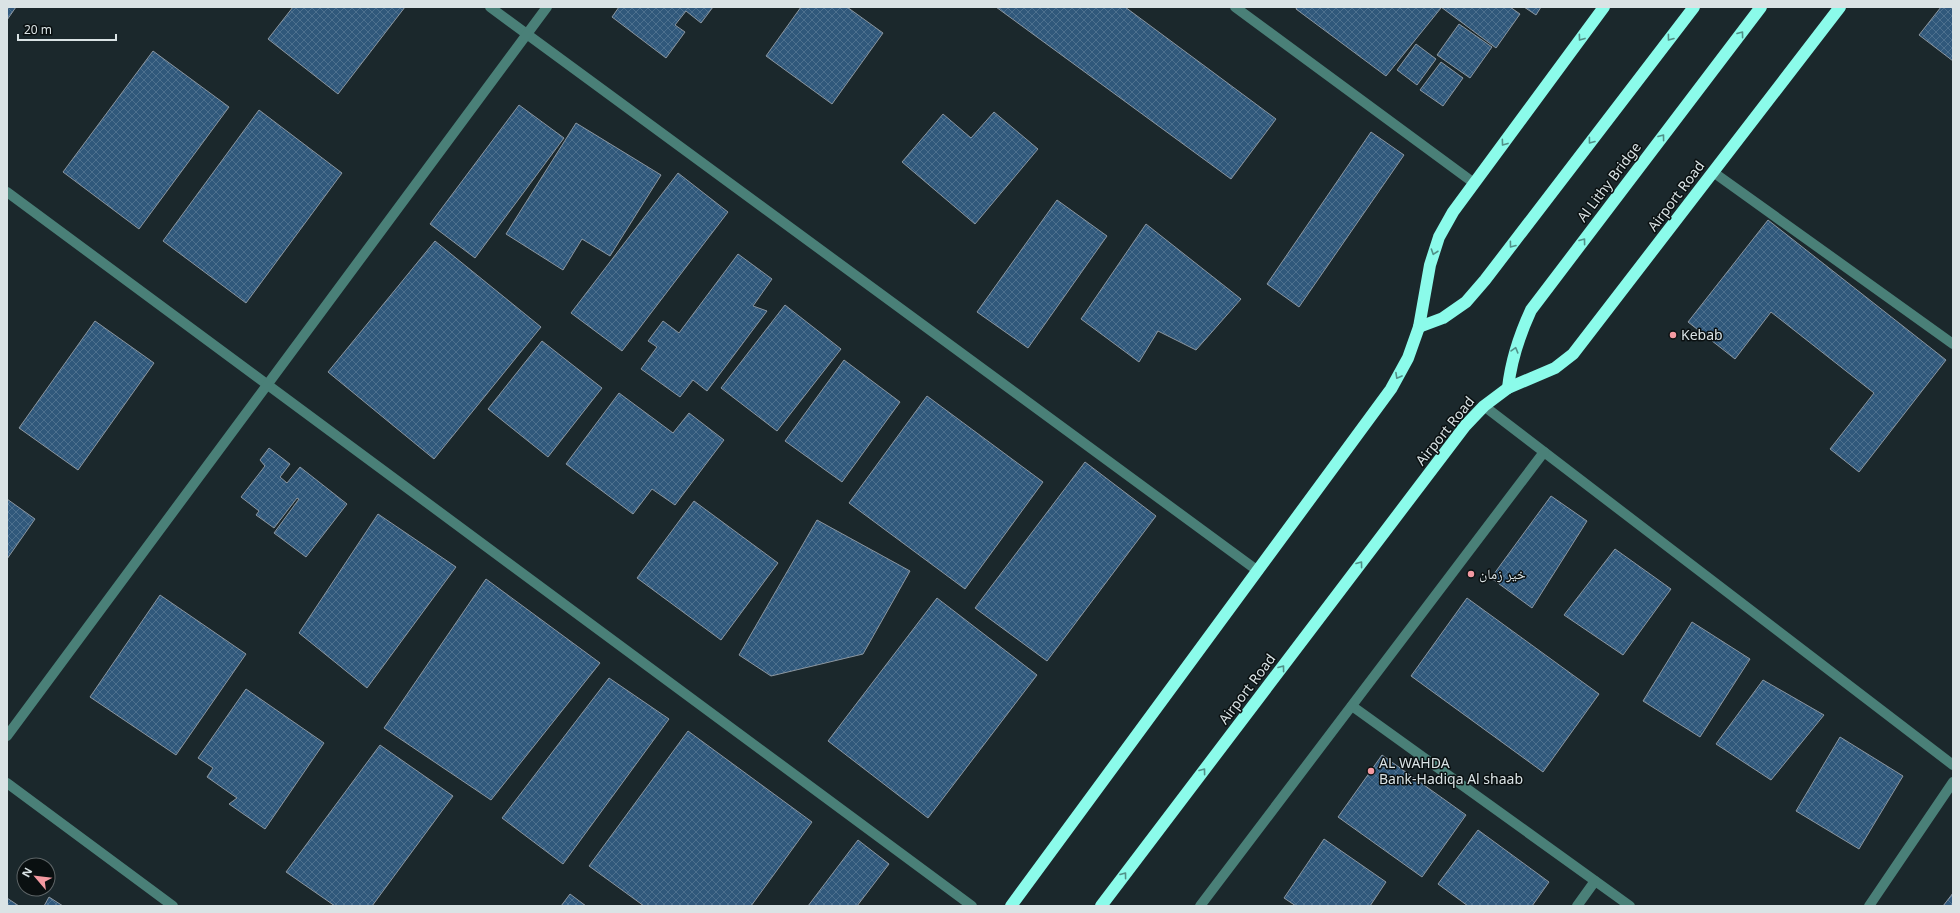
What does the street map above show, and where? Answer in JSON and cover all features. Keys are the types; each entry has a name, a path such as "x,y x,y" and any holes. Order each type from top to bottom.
{"highway":[{"path":"1011,906 1391,389 1408,358 1419,327 1430,265 1439,237 1453,212 1604,7"},
{"path":"1419,327 1443,318 1466,302 1485,280 1694,7"},
{"name":"Al Lithy Bridge","path":"1508,388 1511,364 1519,337 1531,310 1761,7"},
{"name":"Airport Road","path":"1101,906 1466,426 1484,406 1508,388 1555,368 1573,354 1840,7"}],"street":[{"path":"490,7 1258,571"},
{"path":"7,736 547,7"},
{"path":"1235,7 1474,183"},
{"path":"1713,172 1953,344"},
{"path":"7,192 972,906"},
{"path":"1484,406 1953,765"},
{"path":"1200,906 1544,452"},
{"path":"1352,706 1630,906"},
{"path":"1869,906 1953,782"},
{"path":"7,783 173,906"},
{"path":"1577,906 1595,881"}],"building":[{"path":"7,7 16,7 7,20"},
{"path":"293,7 405,7 338,94 268,39"},
{"path":"619,7 713,7 701,23 686,11 675,25 685,32 666,58 612,17"},
{"path":"801,7 847,7 883,33 832,104 766,56"},
{"path":"996,7 1125,7 1276,119 1231,179"},
{"path":"1297,7 1441,8 1386,76 1296,9"},
{"path":"1441,7 1510,7 1520,14 1496,48"},
{"path":"1524,7 1541,7 1536,15"},
{"path":"1941,7 1953,7 1953,61 1919,35"},
{"path":"1459,24 1492,47 1470,78 1437,55"},
{"path":"1416,44 1436,59 1417,85 1397,70"},
{"path":"153,51 229,107 139,229 63,172"},
{"path":"1441,62 1463,78 1443,106 1420,90"},
{"path":"519,105 564,138 475,258 430,224"},
{"path":"259,110 342,173 246,303 163,241"},
{"path":"994,112 1038,149 975,224 902,162 943,114 971,138"},
{"path":"576,123 661,175 610,256 582,239 563,270 506,234"},
{"path":"1371,132 1404,155 1299,307 1267,284"},
{"path":"678,173 728,212 622,351 571,313"},
{"path":"1057,200 1107,236 1028,348 977,312"},
{"path":"1768,220 1946,360 1859,472 1830,449 1874,393 1771,312 1735,359 1688,322"},
{"path":"1146,224 1241,299 1196,350 1158,331 1139,362 1081,319"},
{"path":"435,241 541,327 434,459 328,372"},
{"path":"738,254 772,279 753,306 767,311 707,391 693,380 680,397 641,369 657,347 648,341 663,321 679,333"},
{"path":"785,305 841,349 777,431 721,388"},
{"path":"95,321 154,363 78,470 19,428"},
{"path":"542,341 602,388 548,457 488,409"},
{"path":"844,360 900,402 842,482 785,441"},
{"path":"619,393 673,433 689,413 724,440 675,505 652,489 633,514 566,464"},
{"path":"927,396 1043,482 965,589 849,503"},
{"path":"269,448 290,464 280,477 287,483 300,467 347,504 306,557 274,533 299,499 297,498 274,528 256,515 259,511 241,497 265,466 260,460"},
{"path":"1085,462 1156,516 1047,661 975,608"},
{"path":"1551,496 1587,521 1532,608 1491,578"},
{"path":"7,499 35,519 7,559"},
{"path":"694,501 778,563 721,640 637,578"},
{"path":"378,514 456,567 367,688 299,633"},
{"path":"817,520 910,571 863,654 771,676 739,655"},
{"path":"1615,549 1671,589 1623,655 1564,615"},
{"path":"486,579 600,663 491,800 384,728"},
{"path":"160,595 246,654 176,755 90,697"},
{"path":"937,598 1037,675 928,818 828,741"},
{"path":"1467,598 1599,694 1543,772 1411,676"},
{"path":"1692,622 1750,659 1700,737 1643,701"},
{"path":"609,678 669,719 563,864 502,818"},
{"path":"1763,680 1824,715 1771,780 1716,744"},
{"path":"246,689 324,743 265,829 229,804 237,798 207,777 213,768 198,758"},
{"path":"688,731 812,822 751,906 644,906 589,866"},
{"path":"1840,737 1903,776 1859,849 1796,811"},
{"path":"380,745 453,796 372,906 335,906 286,872"},
{"path":"1382,755 1466,815 1422,877 1338,817"},
{"path":"1478,830 1549,882 1532,906 1468,906 1438,884"},
{"path":"1324,839 1386,882 1370,906 1296,906 1284,898"},
{"path":"858,840 889,864 857,906 808,906"},
{"path":"1953,893 1953,906 1943,906"},
{"path":"570,894 586,906 561,906"},
{"path":"49,897 63,906 44,906"},
{"path":"7,898 19,906 7,906"}],"place":[{"name":"Kebab","path":"1673,335"},
{"name":"خير زمان","path":"1471,574"},
{"name":"AL WAHDA Bank-Hadiqa Al shaab","path":"1371,771"}]}
